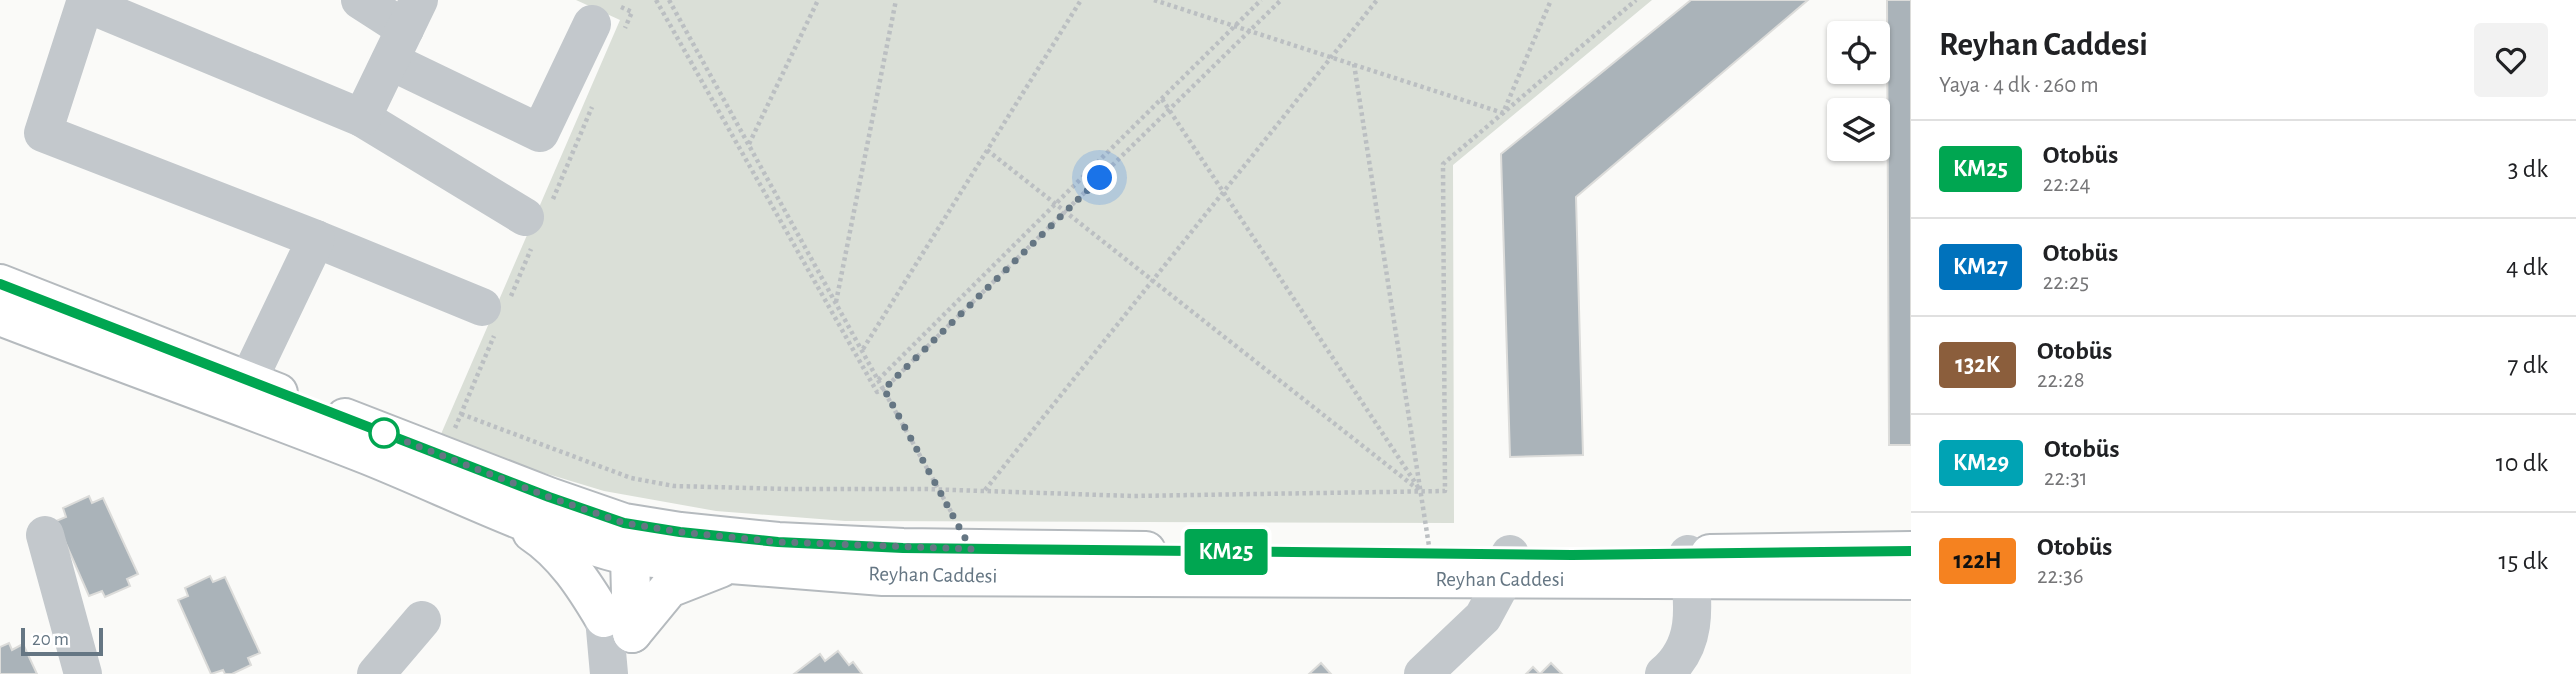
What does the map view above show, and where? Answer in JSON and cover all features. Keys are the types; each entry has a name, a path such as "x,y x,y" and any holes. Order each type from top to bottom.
{"main road":[{"path":"0,284 549,497 618,543 618,626"},
{"name":"Reyhan Caddesi","path":"0,316 369,456 502,512 618,543 728,565 883,576 1690,567 1911,580"},
{"path":"502,512 540,537 559,555 618,626"},
{"name":"Reyhan Caddesi","path":"618,543 680,532 778,542 971,549 1430,554 1507,567"},
{"name":"Reyhan Caddesi","path":"1690,567 1911,551"},
{"path":"618,626 669,588 728,565"}],"street":[{"path":"360,0 405,30 540,134 592,24"},
{"path":"482,307 43,133 86,2 362,118 525,217"},
{"path":"362,118 405,30"},
{"path":"248,382 316,239"},
{"path":"46,535 83,674"},
{"path":"1423,674 1483,617 1507,567"},
{"path":"1664,674 1687,647 1691,624 1690,567"},
{"path":"376,674 422,620"},
{"path":"608,674 618,626"},
{"path":"618,626 635,674"}],"path":[{"path":"656,0 877,392 884,389 1280,0"},
{"path":"669,0 971,549"},
{"path":"749,145 818,0"},
{"path":"836,303 896,0"},
{"path":"862,350 1081,0"},
{"path":"1154,0 1503,113"},
{"path":"878,380 1261,0"},
{"path":"985,491 1377,0"},
{"path":"1503,113 1551,0"},
{"path":"461,414 631,478 674,486 1132,496 1446,491 1443,164 1636,0"},
{"path":"1354,64 1430,554"},
{"path":"1162,99 1421,492"},
{"path":"988,150 1421,492"}],"shaded area":[{"path":"576,0 1652,0 1453,165 1454,523 845,521 716,511 604,491 438,441 620,20"}],"building":[{"path":"1691,0 1808,0 1576,197 1583,455 1510,457 1501,154"},
{"path":"1887,0 1911,0 1911,445 1889,445 1890,98 1887,98 1887,84 1890,84 1890,21 1887,21"},
{"path":"89,496 92,503 103,498 138,574 127,579 130,586 105,597 102,591 89,596 56,521 66,517 63,508"},
{"path":"210,576 213,582 225,577 260,653 248,658 251,665 232,674 225,674 223,670 211,674 178,600 188,596 185,588"},
{"path":"9,643 12,650 23,644 37,674 0,674 0,647"},
{"path":"838,651 849,665 853,662 862,674 794,674 820,654 825,661"},
{"path":"1321,663 1331,674 1309,674"},
{"path":"1551,663 1562,674 1540,674"},
{"path":"1533,667 1540,674 1526,674"}],"bus line":[{"name":"KM25","path":"0,284 549,497 624,523 680,532 778,542 903,548 1572,555 1911,551"}],"route":[{"path":"384,433 624,523 778,542 971,549 884,389 1100,178"}]}
